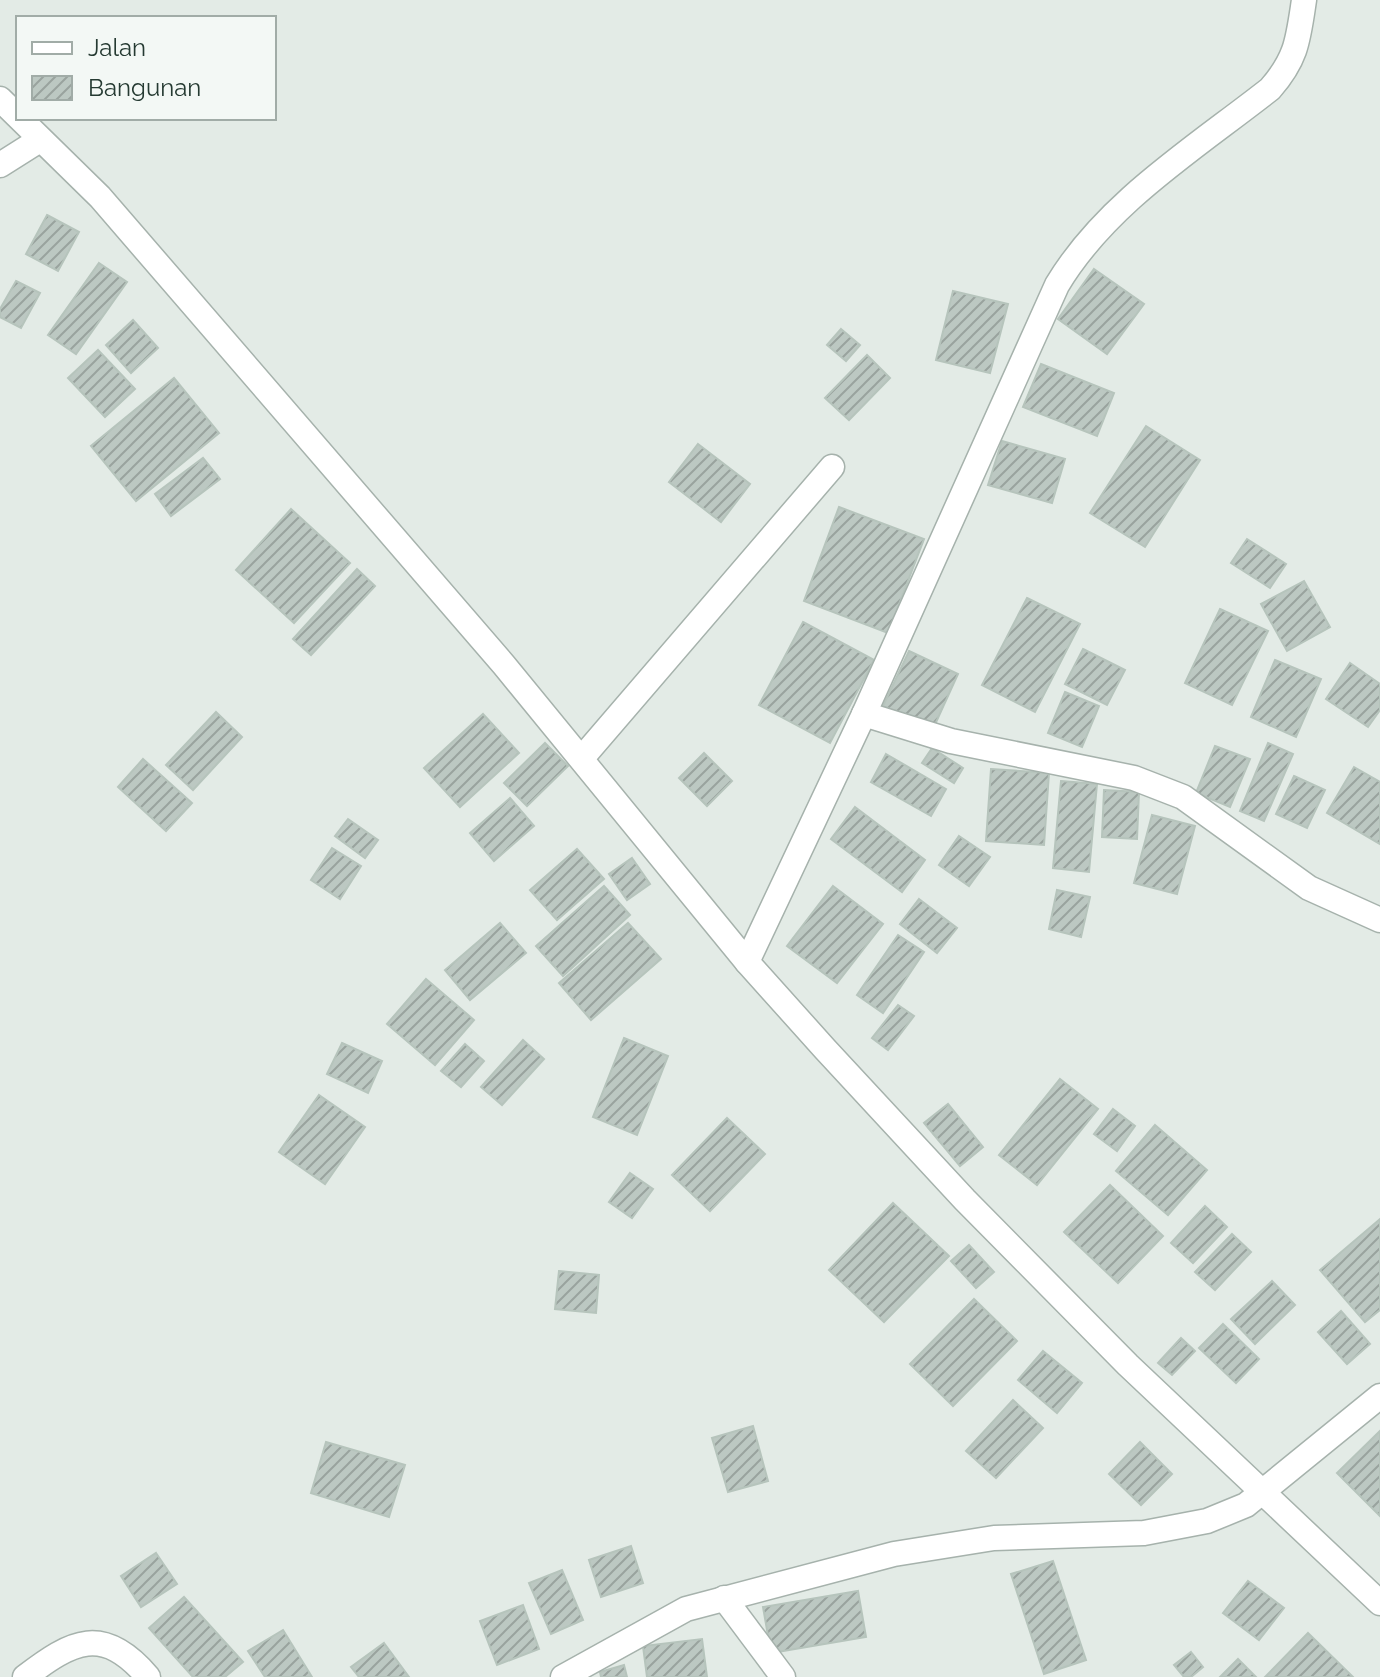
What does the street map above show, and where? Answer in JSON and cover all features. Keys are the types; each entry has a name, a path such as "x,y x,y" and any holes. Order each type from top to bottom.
{"street":[{"path":"747,962 864,714 1044,313 1077,251 1124,204 1270,89 1294,58 1304,0"},
{"path":"0,99 16,117"},
{"path":"19,120 100,197 582,758 747,962 965,1200 1261,1493 1376,1592"},
{"path":"0,165 38,141"},
{"path":"582,758 832,467"},
{"path":"864,714 951,741 1134,778 1183,797 1309,888 1380,920"},
{"path":"563,1677 686,1609 894,1554 994,1538 1144,1533 1207,1521 1246,1505 1380,1396"},
{"path":"724,1598 783,1677"},
{"path":"25,1677 63,1648 79,1644 120,1651 148,1677"}],"building":[{"path":"47,215 79,232 58,271 26,254"},
{"path":"99,263 127,282 76,354 48,335"},
{"path":"1094,269 1144,304 1107,354 1058,319"},
{"path":"16,281 40,293 21,328 0,317 0,309"},
{"path":"953,291 1008,304 990,373 936,360"},
{"path":"133,320 158,348 131,373 106,345"},
{"path":"841,329 860,345 846,361 827,345"},
{"path":"98,350 135,389 105,417 68,378"},
{"path":"867,355 890,378 849,420 825,398"},
{"path":"1041,364 1114,393 1097,436 1023,407"},
{"path":"174,378 219,433 136,501 91,446"},
{"path":"1146,426 1200,460 1145,547 1090,513"},
{"path":"1002,441 1065,459 1052,503 988,485"},
{"path":"698,444 750,484 721,522 669,482"},
{"path":"203,458 220,479 171,516 155,494"},
{"path":"839,507 924,539 888,633 804,601"},
{"path":"291,509 350,563 294,623 236,570"},
{"path":"1247,539 1286,564 1270,588 1231,563"},
{"path":"357,569 375,586 311,655 293,639"},
{"path":"1304,581 1330,627 1287,651 1261,604"},
{"path":"1027,598 1080,624 1035,712 982,685"},
{"path":"1220,609 1268,631 1232,705 1185,683"},
{"path":"803,622 874,660 830,743 759,705"},
{"path":"1083,649 1125,670 1107,705 1065,684"},
{"path":"909,651 958,674 933,729 883,706"},
{"path":"1275,660 1321,679 1296,737 1251,717"},
{"path":"1350,663 1380,684 1380,710 1368,727 1326,699"},
{"path":"1065,692 1099,706 1082,747 1048,733"},
{"path":"216,712 242,737 193,790 166,765"},
{"path":"483,714 519,753 460,807 424,768"},
{"path":"545,743 568,766 527,806 504,783"},
{"path":"1268,743 1293,754 1264,821 1240,811"},
{"path":"1215,746 1250,759 1230,807 1196,793"},
{"path":"932,748 963,768 954,783 922,763"},
{"path":"704,753 732,781 707,806 679,778"},
{"path":"886,754 946,789 931,816 871,782"},
{"path":"143,759 192,803 166,831 118,787"},
{"path":"1354,767 1380,782 1380,844 1327,813"},
{"path":"991,769 1049,773 1044,845 986,841"},
{"path":"1294,776 1325,790 1307,828 1276,814"},
{"path":"1061,781 1097,784 1089,872 1053,868"},
{"path":"1104,790 1139,792 1137,839 1102,837"},
{"path":"510,798 534,826 494,861 470,833"},
{"path":"855,807 925,860 902,892 831,839"},
{"path":"1152,815 1195,826 1177,894 1134,883"},
{"path":"348,819 378,840 365,858 335,836"},
{"path":"959,836 990,857 969,886 939,865"},
{"path":"332,848 361,866 340,899 311,880"},
{"path":"577,849 604,879 557,920 530,890"},
{"path":"632,858 650,884 627,900 609,874"},
{"path":"604,886 630,915 563,976 536,946"},
{"path":"833,886 883,924 837,983 787,946"},
{"path":"1057,890 1090,897 1081,937 1049,929"},
{"path":"919,899 957,928 937,953 900,924"},
{"path":"500,923 526,953 470,1000 445,970"},
{"path":"628,923 661,959 591,1020 559,983"},
{"path":"898,935 924,952 883,1013 857,995"},
{"path":"426,979 474,1020 435,1065 387,1024"},
{"path":"898,1005 914,1016 888,1050 872,1038"},
{"path":"624,1038 668,1056 637,1135 593,1117"},
{"path":"523,1040 544,1059 502,1105 481,1087"},
{"path":"342,1043 382,1061 368,1093 327,1074"},
{"path":"465,1044 484,1061 461,1087 441,1071"},
{"path":"1060,1079 1098,1109 1037,1185 999,1155"},
{"path":"319,1095 365,1127 325,1184 279,1152"},
{"path":"948,1104 983,1147 960,1166 924,1123"},
{"path":"1113,1109 1135,1126 1117,1151 1094,1134"},
{"path":"727,1118 765,1154 710,1211 672,1175"},
{"path":"1155,1125 1207,1170 1168,1215 1116,1171"},
{"path":"630,1173 653,1189 632,1218 609,1202"},
{"path":"1110,1185 1163,1236 1118,1283 1064,1232"},
{"path":"893,1203 949,1256 884,1322 829,1270"},
{"path":"1205,1206 1227,1227 1193,1263 1171,1243"},
{"path":"1380,1219 1380,1310 1365,1322 1320,1270"},
{"path":"1232,1234 1251,1252 1215,1290 1195,1272"},
{"path":"969,1245 994,1272 976,1288 951,1261"},
{"path":"559,1271 599,1275 596,1313 555,1309"},
{"path":"1272,1281 1295,1305 1255,1344 1231,1319"},
{"path":"974,1299 1017,1341 953,1406 910,1364"},
{"path":"1341,1311 1370,1344 1347,1364 1318,1332"},
{"path":"1223,1324 1259,1359 1236,1383 1199,1348"},
{"path":"1181,1338 1195,1351 1172,1375 1158,1363"},
{"path":"1043,1351 1082,1383 1057,1413 1018,1380"},
{"path":"1013,1400 1043,1428 996,1478 966,1451"},
{"path":"753,1426 768,1481 728,1492 712,1438"},
{"path":"1380,1431 1380,1516 1337,1473"},
{"path":"326,1442 405,1465 389,1517 311,1493"},
{"path":"1140,1442 1172,1474 1141,1505 1109,1474"},
{"path":"631,1546 643,1583 601,1597 589,1560"},
{"path":"156,1553 177,1584 141,1607 121,1576"},
{"path":"1053,1561 1086,1660 1044,1674 1011,1574"},
{"path":"562,1570 583,1620 551,1634 529,1583"},
{"path":"1248,1581 1284,1608 1259,1640 1223,1613"},
{"path":"858,1591 866,1637 771,1653 763,1607"},
{"path":"184,1597 243,1662 225,1677 193,1677 149,1628"},
{"path":"523,1605 539,1649 497,1665 480,1621"},
{"path":"283,1630 312,1677 265,1677 248,1651"},
{"path":"1308,1633 1353,1677 1265,1677"},
{"path":"702,1639 707,1677 647,1677 643,1646"},
{"path":"384,1643 409,1677 359,1677 351,1667"},
{"path":"1191,1652 1203,1667 1191,1677 1184,1677 1174,1665"},
{"path":"1238,1659 1256,1677 1220,1677"},
{"path":"624,1665 627,1677 601,1677 600,1672"}]}
